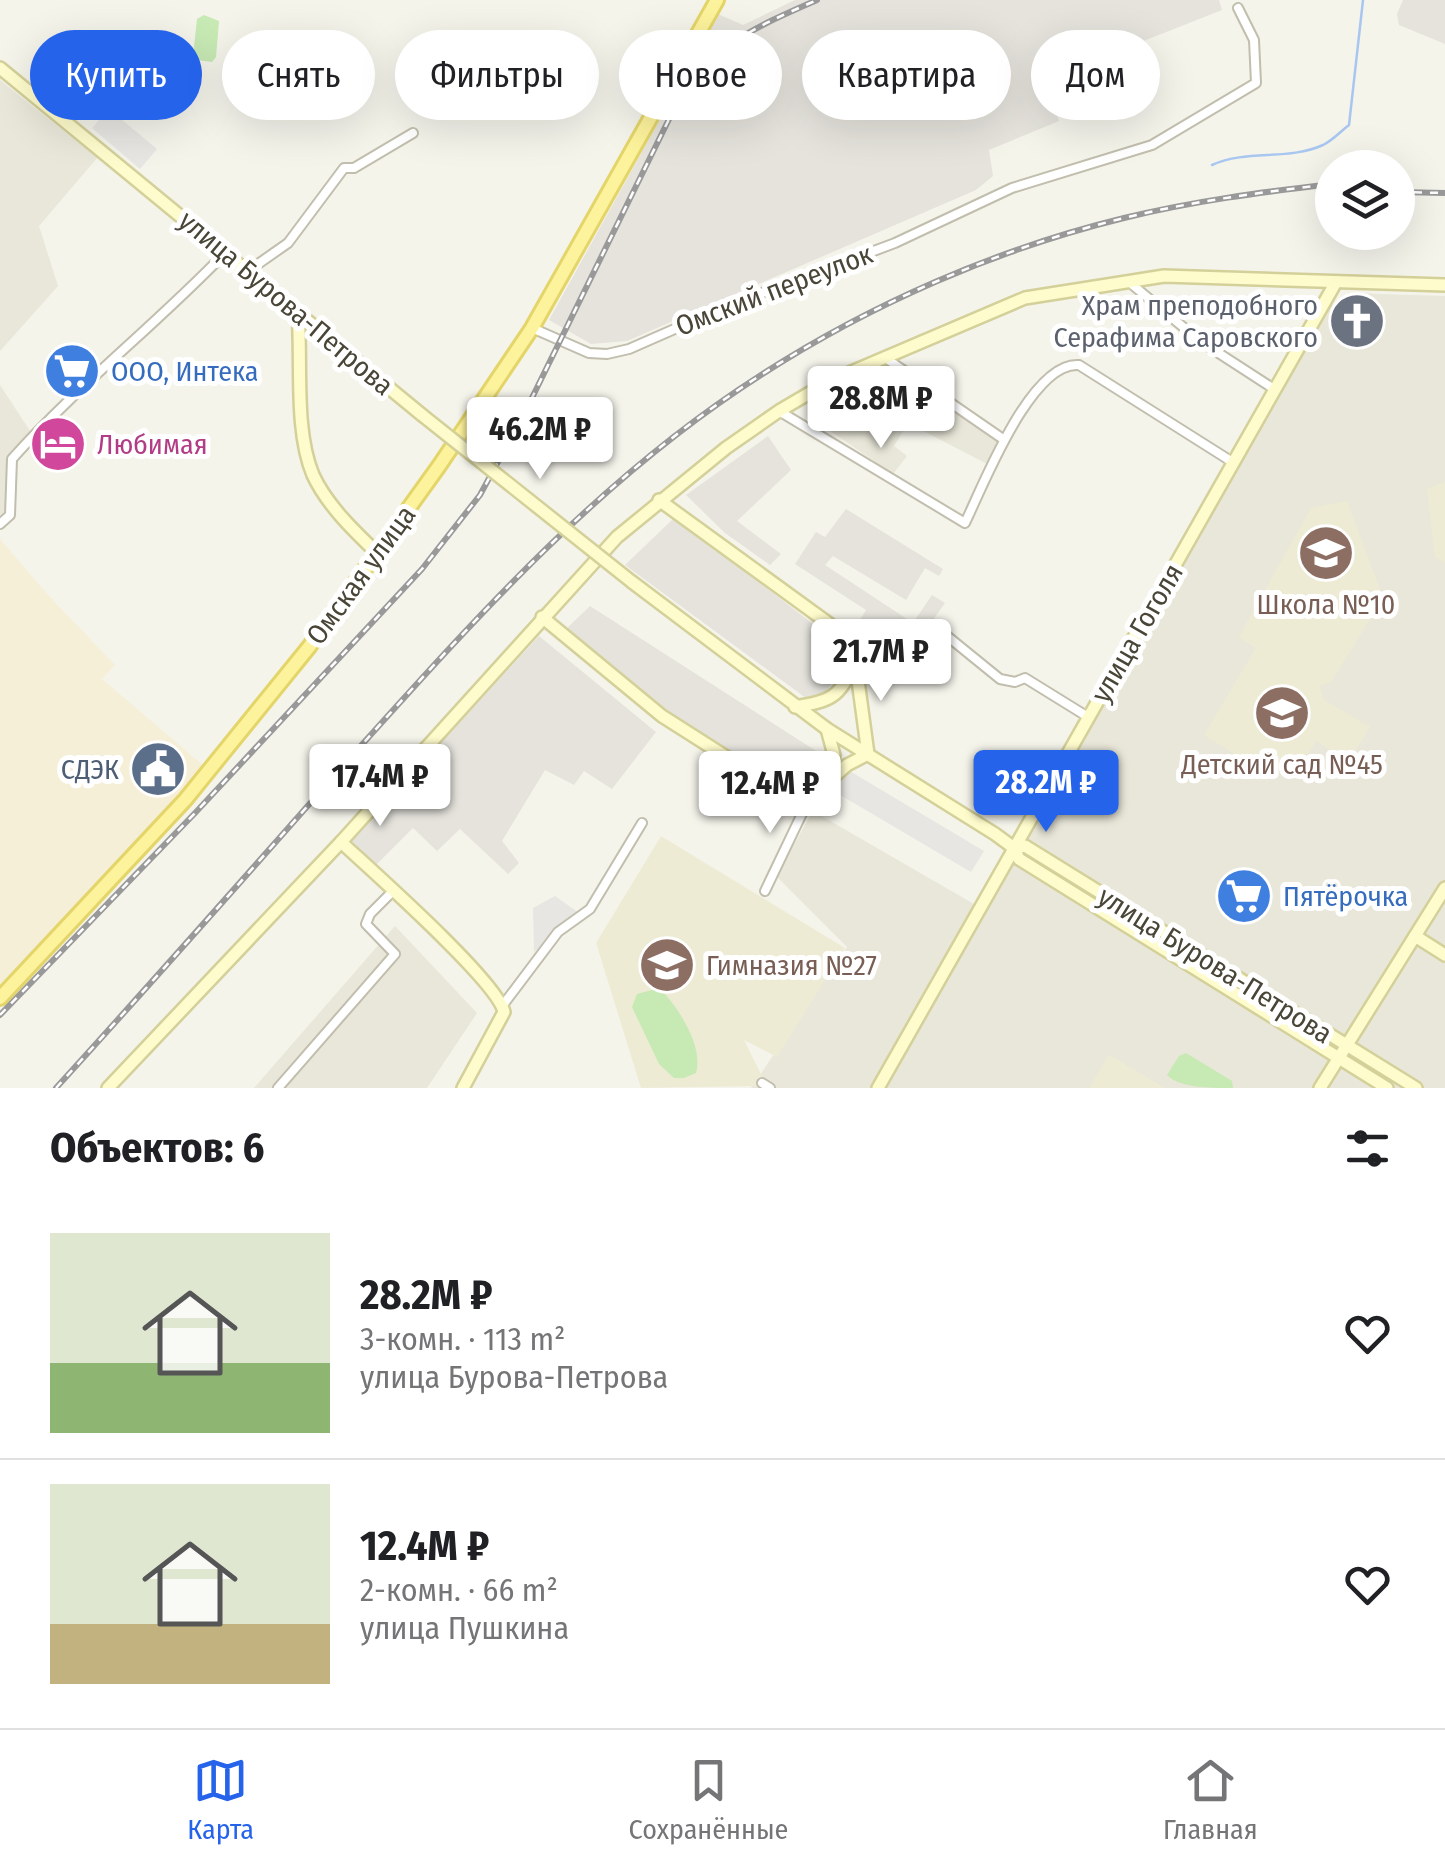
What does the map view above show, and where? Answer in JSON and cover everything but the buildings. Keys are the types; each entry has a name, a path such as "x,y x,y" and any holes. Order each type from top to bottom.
{"main road":[{"name":"Омская улица","path":"0,998 185,800 308,647 376,553 532,328 717,0"},
{"name":"улица Бурова-Петрова","path":"0,68 422,415 795,706 1014,848 1019,859 1387,1088"},
{"path":"108,1088 340,842 617,537 659,500 779,411 830,381 1025,298 1164,276 1445,285"},
{"name":"улица Гоголя","path":"878,1088 1336,282"},
{"path":"298,313 302,413 310,466 328,499 376,553"},
{"path":"301,356 306,346 323,333"},
{"path":"659,500 839,631 854,650 868,754 829,778"},
{"path":"542,618 662,716 794,800 820,792 829,778 834,755 827,729"},
{"path":"795,706 826,702 837,694 847,681 854,660"},
{"path":"340,842 477,974 503,1009 463,1088"},
{"name":"улица Бурова-Петрова","path":"1014,848 1025,846 1416,1088"},
{"path":"1320,1088 1445,888"},
{"path":"1415,936 1445,955"}],"street":[{"name":"Омский переулок","path":"532,328 589,353 629,349 727,306 895,243 1012,188 1152,145 1256,83 1254,40 1238,8"},
{"path":"248,271 288,243 344,168 354,168 413,133"},
{"path":"0,524 10,515 12,460 58,411 178,302 226,252"},
{"path":"1126,280 1200,341 1274,389"},
{"path":"884,357 1003,439"},
{"path":"779,411 965,523 1003,439 1054,372 1069,364 1079,365 1234,463"},
{"path":"936,627 1000,679 1015,682 1025,678 1088,717"},
{"path":"765,890 809,798"},
{"path":"503,1009 558,932 590,909 642,822"},
{"path":"278,1088 395,954 366,924 370,914 394,890"}],"shaded area":[{"path":"795,0 1219,0 1222,10 1160,35 1160,30 1031,30 1031,120 1059,121 989,150 993,176 976,190 627,341 591,344 549,320 659,120 782,120 782,30 709,30 718,14 743,25"},
{"path":"1403,0 1445,0 1445,44 1399,25 1397,14"},
{"path":"0,80 30,104 30,120 50,120 97,158 39,226 58,286 0,351"},
{"path":"99,120 122,120 157,149 140,169 92,128"},
{"path":"1349,293 1445,296 1445,1088 751,1088 847,947 776,876 813,811 986,911 1330,307"},
{"path":"886,371 1003,443 991,466 908,423 894,446 907,456 893,474 807,415"},
{"path":"0,385 32,434 6,460 6,512 0,518"},
{"path":"768,436 791,470 737,521 781,554 770,565 725,533 686,495"},
{"path":"1445,482 1445,563 1435,557 1427,489"},
{"path":"1347,501 1383,598 1331,682 1319,686 1324,700 1370,727 1349,761 1316,741 1303,762 1287,753 1273,777 1204,735 1256,648 1239,637 1311,508"},
{"path":"846,509 943,569 939,576 925,568 906,600 833,556 825,565 913,623 932,595 945,603 925,631 938,640 907,681 882,668 853,631 866,610 795,564 816,532 825,537"},
{"path":"675,517 844,648 843,669 823,695 806,698 625,565"},
{"path":"0,539 115,665 102,679 204,766 181,802 0,989"},
{"path":"590,606 827,758 816,788 798,797 666,714 564,631"},
{"path":"539,636 656,732 612,789 584,771 574,785 545,770 502,841 519,863 508,874 460,829 437,851 413,828 376,865 351,841"},
{"path":"848,770 984,851 971,872 835,792"},
{"name":"Гимназия №27","path":"661,836 845,948 777,1057 744,1040 762,1076 757,1086 641,1088 596,943"},
{"path":"555,896 579,913 534,952 533,908"},
{"path":"395,926 477,1013 427,1088 254,1088"},
{"path":"1109,1055 1165,1088 1089,1088"}],"green space":[{"path":"204,15 219,21 216,57 212,62 202,61 202,30 196,30 197,19"},
{"path":"1317,528 1344,543 1335,559 1308,543"},
{"path":"659,988 674,1005 693,1039 696,1073 684,1078 674,1078 659,1064 632,1007 637,994"},
{"path":"1186,1053 1232,1081 1233,1088 1196,1086 1172,1079 1167,1075 1179,1056"}],"waterway":[{"path":"1212,165 1239,157 1310,150 1327,143 1349,125 1363,0"}],"railway":[{"path":"0,1015 422,569 480,495 674,109 689,87 704,68 736,41 817,0"},
{"path":"56,1088 499,596 597,501 704,414 846,325 982,263 1076,231 1150,212 1315,186"},
{"path":"1415,192 1445,193"}],"place":[{"name":"Храм преподобного Серафима Саровского","path":"1357,321"},
{"name":"ООО, Интека","path":"72,371"},
{"name":"Любимая","path":"58,444"},
{"name":"Школа №10","path":"1326,553"},
{"name":"Детский сад №45","path":"1282,713"},
{"name":"СДЭК","path":"158,769"},
{"name":"Пятёрочка","path":"1244,896"},
{"name":"Гимназия №27","path":"667,965"}]}
